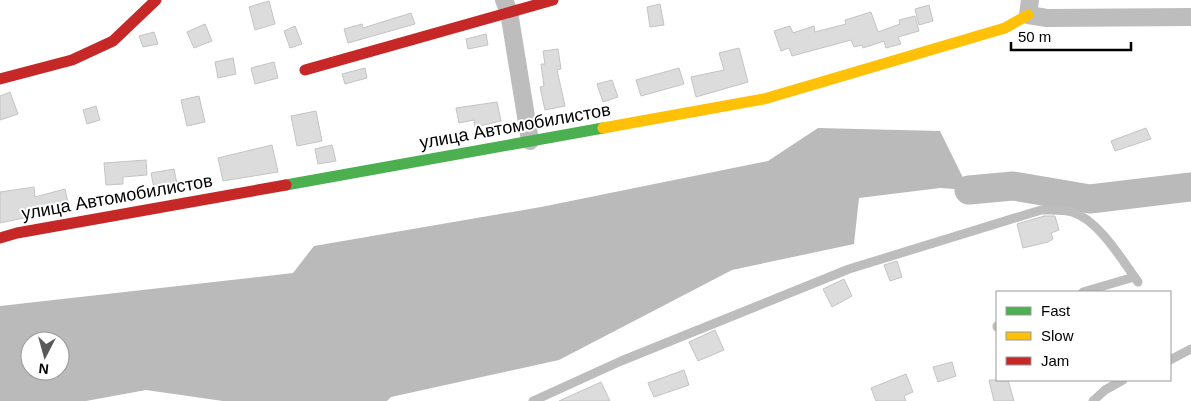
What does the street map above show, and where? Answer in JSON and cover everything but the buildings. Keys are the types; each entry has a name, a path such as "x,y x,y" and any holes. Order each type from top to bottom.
{"street":[{"path":"0,79 72,60 113,41 156,0"},
{"path":"305,70 506,6 553,0"},
{"path":"506,6 530,141"},
{"path":"1029,8 1047,18 1191,17"},
{"name":"улица Автомобилистов","path":"0,238 17,233 764,99 1005,28 1029,8"}],"lane":[{"path":"533,401 621,361 849,269 1041,210 1071,212 1084,217 1095,226 1136,279 1087,291"},
{"path":"1171,359 1191,349"},
{"path":"1093,401 1104,390 1121,381"}],"shaded area":[{"path":"818,128 940,131 969,190 940,188 859,198 854,244 732,270 559,360 391,397 387,401 223,401 146,390 86,401 0,401 0,306 293,273 314,246 541,207 768,161"}],"waterway":[{"path":"969,190 1013,186 1090,199 1191,187"}],"traffic: fast":[{"path":"286,185 603,128"}],"traffic: slow":[{"path":"603,128 764,99 1005,28 1028,15"}],"traffic: jam":[{"path":"0,79 72,60 113,41 156,0"},
{"path":"305,70 553,0"},
{"path":"0,238 17,233 286,185"}]}
